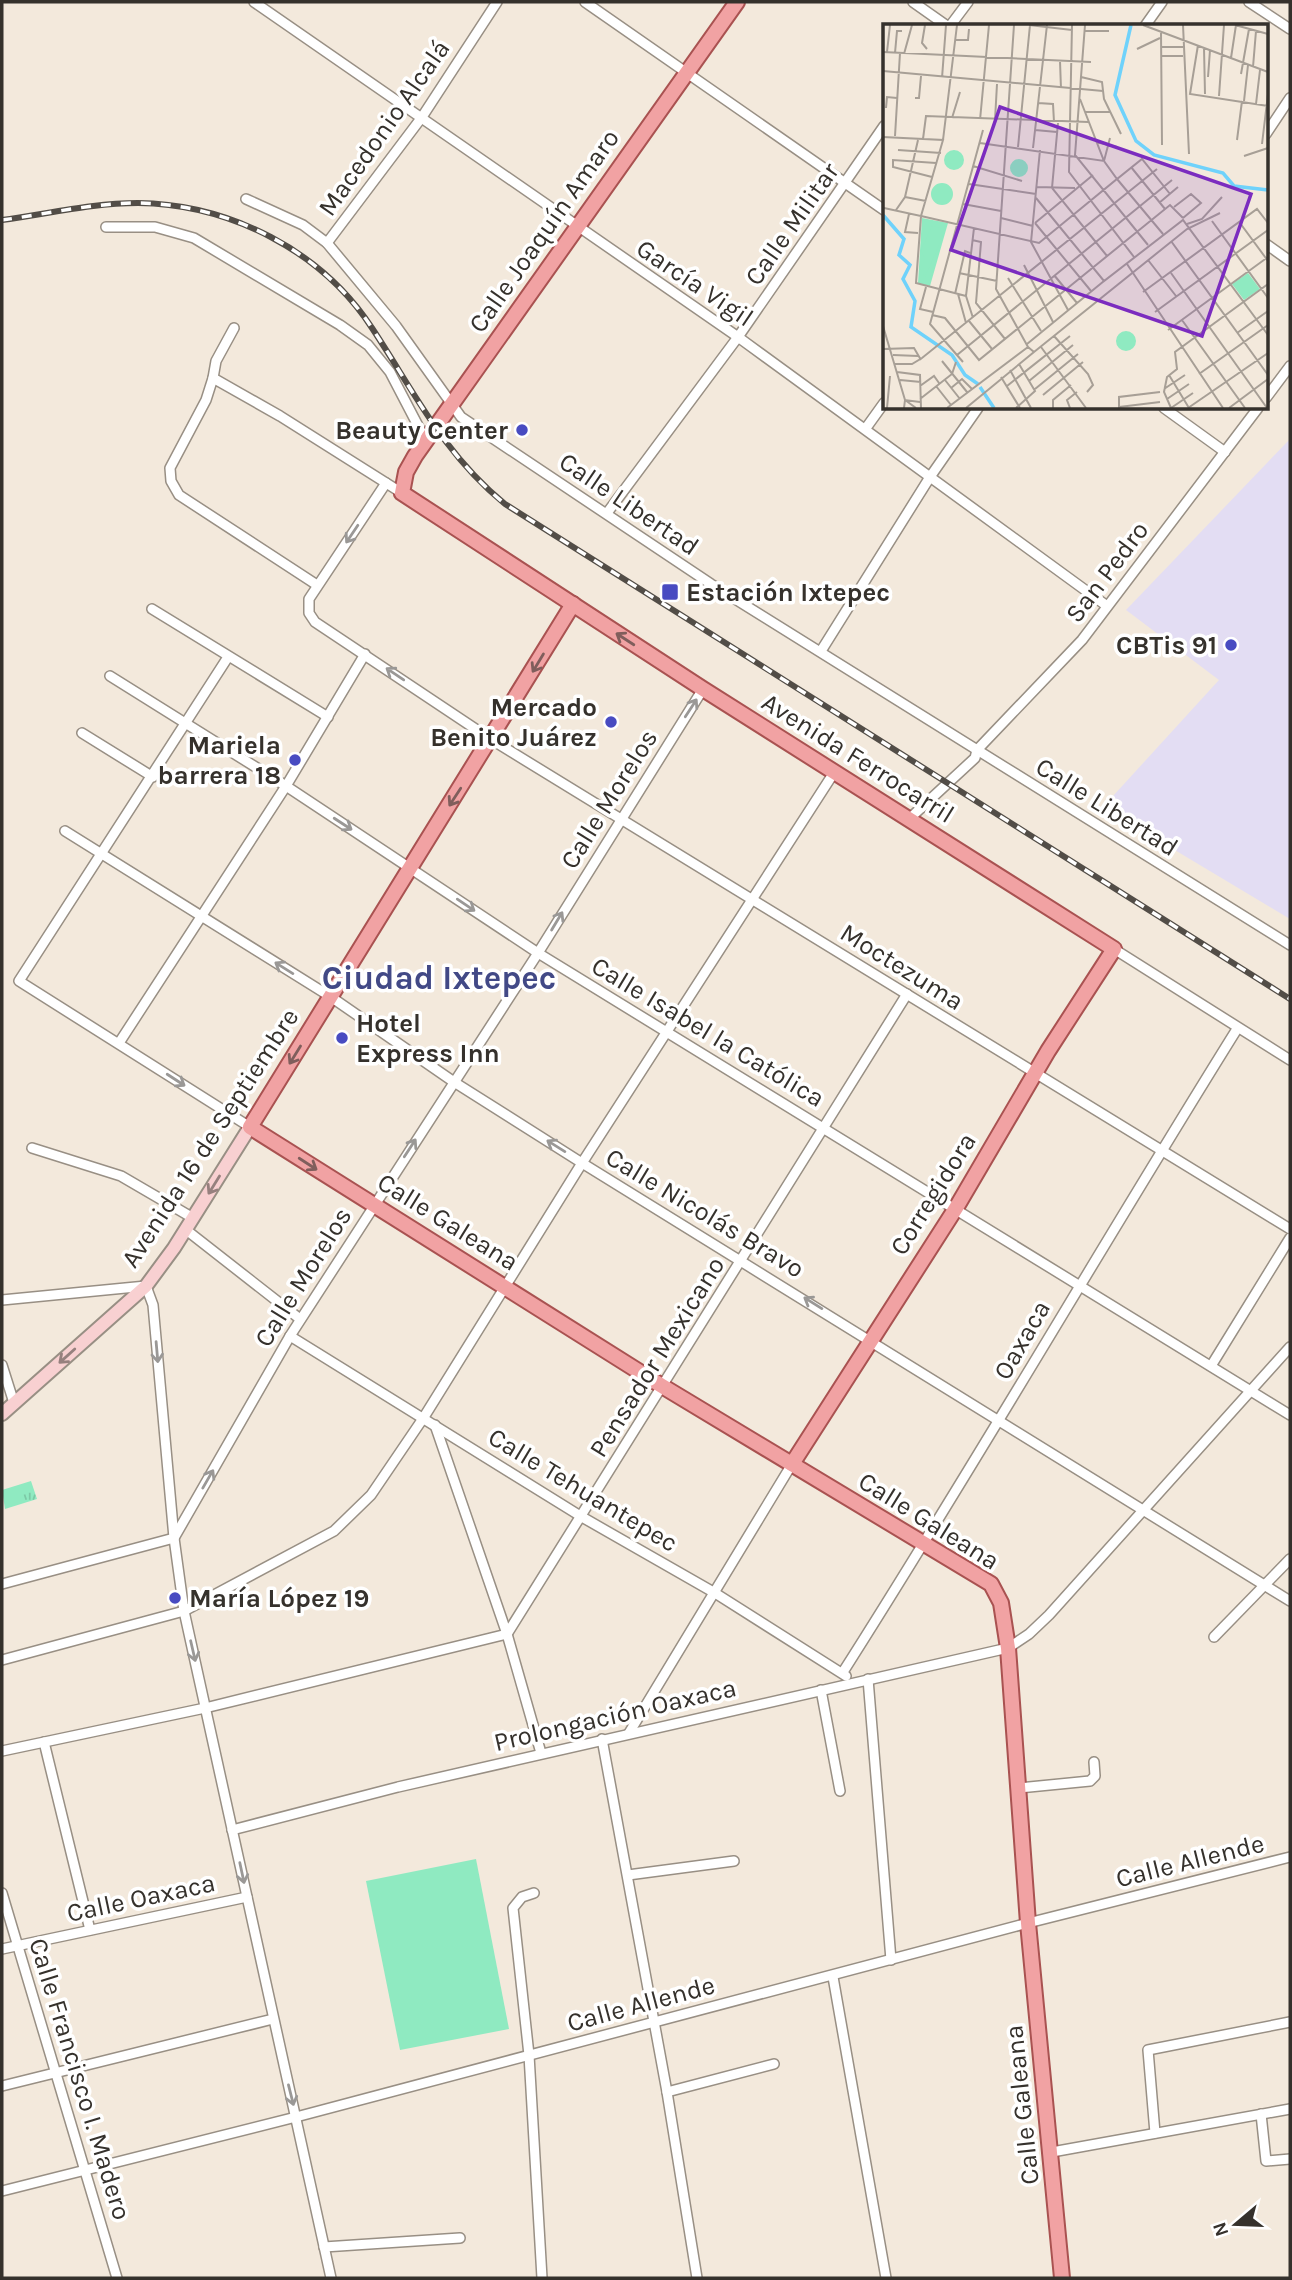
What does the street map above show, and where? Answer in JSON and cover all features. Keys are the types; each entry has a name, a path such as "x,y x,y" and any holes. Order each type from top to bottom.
{"main road":[{"name":"Calle Joaquín Amaro","path":"402,493 409,465 737,2"},
{"name":"Avenida Ferrocarril","path":"402,493 703,690 1114,949"},
{"name":"Avenida 16 de Septiembre","path":"250,1127 409,867 492,740 573,604"},
{"name":"Corregidora","path":"792,1464 956,1208 1035,1074 1114,949"},
{"name":"Calle Galeana","path":"250,1127 662,1386 991,1584 1001,1603 1008,1648 1028,1923 1062,2278"}],"street":[{"name":"García Vigil","path":"254,2 268,6 576,227 738,337 1107,606"},
{"name":"Macedonio Alcalá","path":"327,243 422,117 497,2"},
{"path":"585,2 883,209"},
{"path":"914,2 946,24"},
{"path":"951,24 968,2"},
{"path":"1146,24 1162,2"},
{"path":"1250,2 1290,29"},
{"path":"1268,131 1290,98"},
{"name":"Calle Militar","path":"607,513 738,337 883,128"},
{"name":"Calle Libertad","path":"246,198 303,225 327,243 396,326 451,408 461,417 711,584 1290,945"},
{"path":"106,227 155,227 194,238 340,325 369,345 390,372 426,441"},
{"path":"1268,245 1290,261"},
{"path":"234,328 216,361 206,400 170,468 171,481 179,495 317,585 386,482"},
{"path":"1268,395 1290,366"},
{"path":"213,378 248,396 402,493"},
{"path":"866,428 883,403"},
{"path":"821,651 930,477 977,410"},
{"path":"1167,410 1225,452"},
{"name":"San Pedro","path":"909,819 975,758 977,750 1082,640 1256,410"},
{"name":"Moctezuma","path":"317,585 308,606 315,622 492,740 1290,1229"},
{"path":"152,609 328,717"},
{"path":"119,1043 286,786 365,654"},
{"path":"228,657 188,723 19,981 250,1127"},
{"name":"Calle Isabel la Católica","path":"110,676 286,786 538,953 824,1126 1077,1287 1290,1415"},
{"name":"Calle Morelos","path":"174,1538 290,1336 538,953 620,818 703,690"},
{"path":"82,733 153,777"},
{"path":"2,1660 184,1611 334,1531 371,1494 424,1417 582,1163 754,901 835,771"},
{"name":"Calle Nicolás Bravo","path":"65,831 331,997 454,1082 582,1163 871,1339 1000,1423 1290,1601"},
{"name":"Avenida Ferrocarril","path":"1114,949 1290,1060"},
{"name":"Pensador Mexicano","path":"508,1634 907,994"},
{"name":"Oaxaca","path":"844,1672 1000,1423 1077,1287 1237,1029"},
{"name":"Avenida 16 de Septiembre","path":"2,1414 146,1286 250,1127"},
{"path":"32,1148 121,1176 189,1224 300,1320"},
{"path":"1212,1366 1290,1238"},
{"path":"2,1300 146,1286 153,1305 174,1538 184,1611 331,2278"},
{"name":"Calle Tehuantepec","path":"290,1336 582,1517 715,1593 844,1672 851,1683"},
{"path":"1008,1648 1029,1634 1049,1615 1290,1347"},
{"path":"2,1365 14,1403"},
{"path":"435,1425 508,1634 541,1753"},
{"path":"629,1733 792,1464"},
{"path":"2,1584 174,1538"},
{"path":"1214,1637 1290,1559"},
{"path":"2,1751 205,1708 508,1634"},
{"name":"Prolongación Oaxaca","path":"232,1830 541,1753 1008,1648"},
{"path":"868,1679 891,1960"},
{"path":"821,1690 840,1791"},
{"path":"602,1739 655,2022 697,2278"},
{"path":"44,1742 90,1930"},
{"path":"1019,1788 1090,1782 1095,1776 1094,1762"},
{"name":"Calle Allende","path":"2,2191 296,2117 1028,1923 1290,1857"},
{"path":"628,1875 734,1861"},
{"name":"Calle Francisco I. Madero","path":"2,1893 117,2278"},
{"path":"534,1893 522,1897 513,1908 529,2055 542,2278"},
{"name":"Calle Oaxaca","path":"2,1949 247,1897"},
{"path":"833,1976 886,2278"},
{"path":"2,2086 273,2019"},
{"path":"1155,2133 1147,2050 1290,2022"},
{"path":"667,2092 775,2064"},
{"path":"1052,2152 1290,2109"},
{"path":"1261,2114 1266,2161 1290,2159"},
{"path":"324,2247 460,2238"}],"shaded area":[{"name":"CBTis 91","path":"1290,439 1290,919 1103,807 1219,680 1126,610"}],"green space":[{"path":"31,1481 37,1499 5,1509 2,1490"},
{"path":"476,1859 509,2029 400,2050 366,1881"}],"railway":[{"path":"2,220 87,207 138,203 206,212 271,237 327,276 351,301 372,328 447,443 483,484 505,504 1290,999"}],"place":[{"name":"Beauty Center","path":"522,430"},
{"name":"Estación Ixtepec","path":"670,592"},
{"name":"CBTis 91","path":"1231,645"},
{"name":"Mercado Benito Juárez","path":"611,722"},
{"name":"Mariela barrera 18","path":"295,760"},
{"name":"Hotel Express Inn","path":"342,1038"},
{"name":"María López 19","path":"175,1598"}],"district":[{"name":"Ciudad Ixtepec","path":"439,978"}]}
